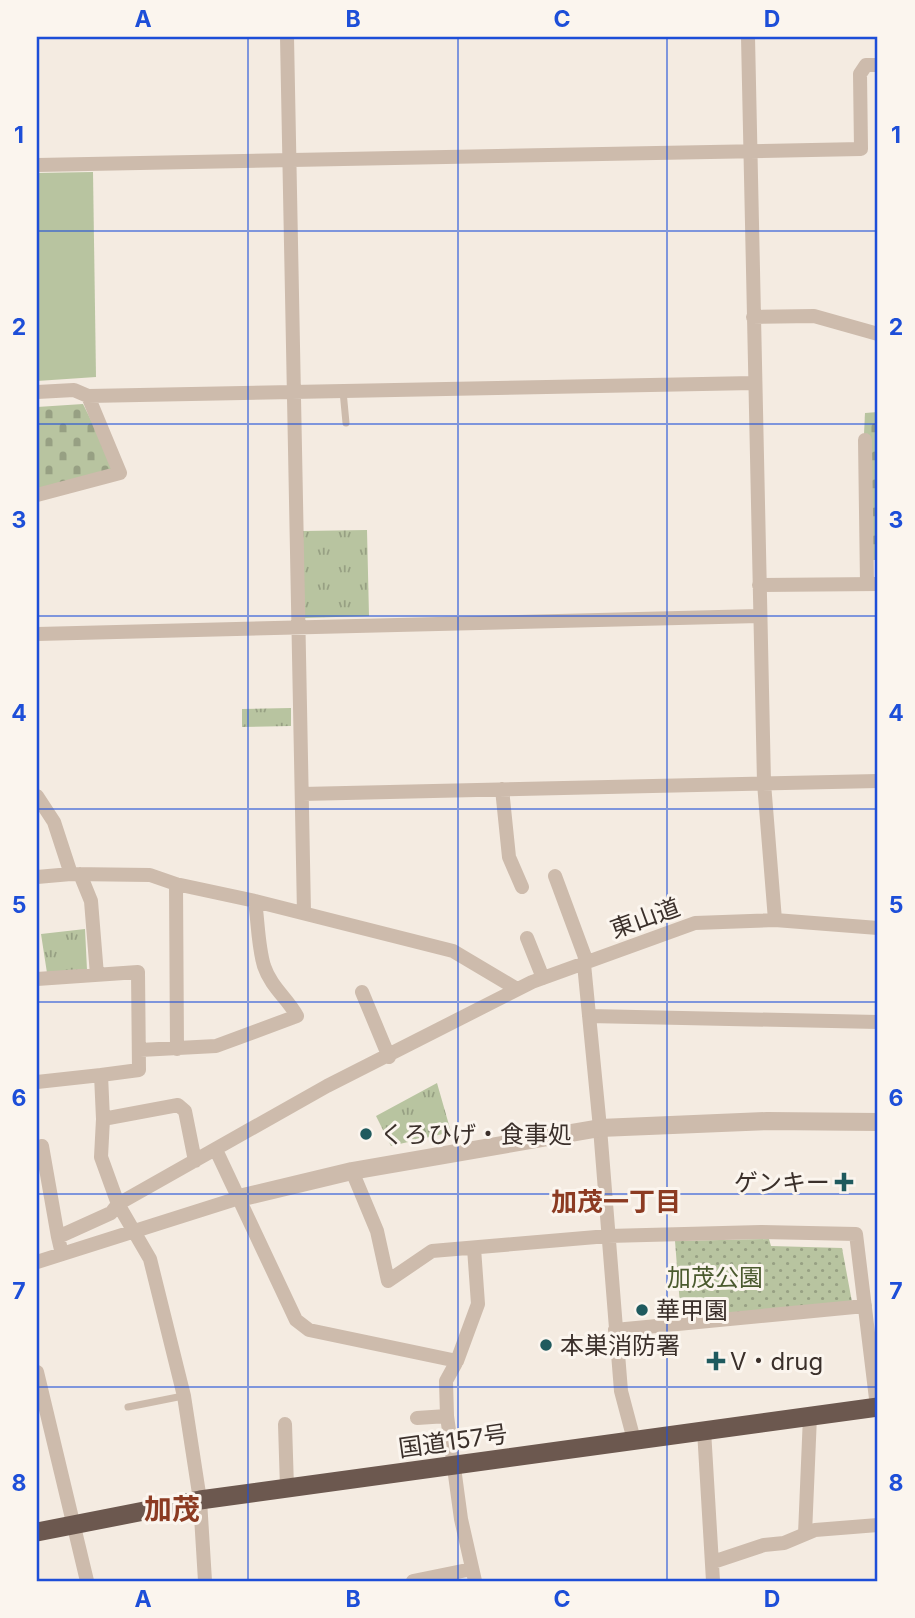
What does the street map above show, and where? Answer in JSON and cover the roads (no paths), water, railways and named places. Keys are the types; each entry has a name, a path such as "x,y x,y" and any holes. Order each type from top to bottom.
{"highway":[{"name":"国道157号","path":"37,1532 200,1500 878,1407"}],"street":[{"path":"287,37 304,913"},
{"path":"748,37 764,783 775,920"},
{"path":"37,166 861,149 860,74 866,65 878,65"},
{"path":"753,317 814,316 878,334"},
{"path":"37,392 74,390 88,396 754,383"},
{"path":"37,495 120,473 88,396"},
{"path":"759,585 872,583 865,440"},
{"path":"37,634 760,617"},
{"path":"302,793 878,781"},
{"path":"502,789 509,857 522,887"},
{"path":"37,796 54,822 76,874 91,901 97,975"},
{"path":"37,877 76,874 150,875 176,884 453,951 517,989"},
{"path":"555,876 585,957 621,1391 634,1440"},
{"path":"176,884 177,1049"},
{"path":"140,1050 216,1046 297,1016 291,1005 281,998 264,967 255,901"},
{"name":"東山道","path":"58,1237 111,1213 118,1205 327,1086 542,978 695,923 775,920 878,928"},
{"path":"527,938 542,978"},
{"path":"37,979 138,972 140,1050 139,1070 37,1082"},
{"path":"362,992 389,1057"},
{"path":"589,1016 878,1022"},
{"path":"101,1075 101,1157 118,1205 150,1259 184,1396 200,1500 205,1581"},
{"path":"103,1119 177,1105 185,1111 195,1161"},
{"path":"37,1262 239,1198 352,1171 600,1128 767,1121 878,1122"},
{"path":"42,1146 62,1254"},
{"path":"216,1150 296,1320 309,1330 457,1361"},
{"path":"352,1171 377,1231 388,1281 432,1251 608,1236 856,1234 878,1407"},
{"path":"413,1581 473,1575 461,1519 447,1416 446,1381 457,1361 478,1304 474,1248"},
{"path":"615,1330 865,1306"},
{"path":"37,1372 87,1581"},
{"path":"417,1418 447,1416"},
{"path":"806,1534 810,1416"},
{"path":"285,1424 287,1488"},
{"path":"704,1430 713,1581"},
{"path":"713,1562 764,1545 784,1543 815,1530 878,1525"}],"lane":[{"path":"343,391 346,423"},
{"path":"128,1407 184,1396"}],"place":[{"name":"くろひげ・食事処","path":"366,1134"},
{"name":"ゲンキー","path":"844,1182"},
{"name":"華甲園","path":"642,1310"},
{"name":"本巣消防署","path":"546,1345"},
{"name":"V・drug","path":"716,1361"}],"district":[{"name":"加茂一丁目","path":"616,1201"},
{"name":"加茂","path":"172,1509"}],"park label":[{"name":"加茂公園","path":"715,1277"}]}
